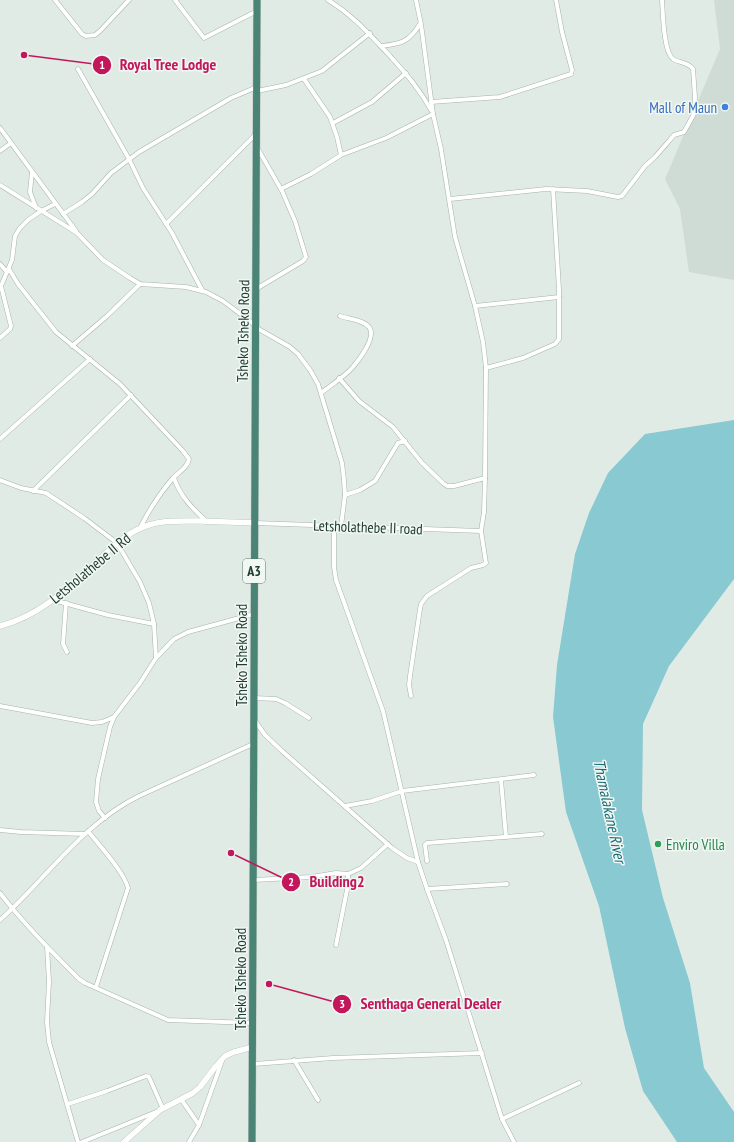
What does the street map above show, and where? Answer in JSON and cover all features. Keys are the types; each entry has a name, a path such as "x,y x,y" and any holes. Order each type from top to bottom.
{"highway":[{"name":"Tsheko Tsheko Road","path":"252,1142 257,0"}],"street":[{"path":"55,0 82,34 86,36 91,36 100,31 129,0"},
{"path":"175,0 204,38 257,11"},
{"path":"328,0 350,15 370,33 423,94 433,113"},
{"path":"411,696 409,685 421,604 427,596 471,568 485,564 481,531 484,512 485,478 486,368 483,342 475,306 455,237 450,199 431,102 416,0"},
{"path":"431,102 500,97 572,74 556,0"},
{"path":"450,199 529,190 553,189 587,191 618,197 622,196 645,166 655,157 668,141 674,135 684,132 694,114 695,97 693,69 689,65 675,60 670,55 664,32 662,0"},
{"path":"381,46 397,44 405,41 416,31 420,24"},
{"path":"63,214 92,194 111,173 128,159 231,98 257,89 286,85 316,75 330,66 370,33"},
{"path":"78,69 143,188 166,224 202,290"},
{"path":"332,123 372,102 406,73"},
{"path":"304,79 327,112 338,137 341,154"},
{"path":"281,189 311,174 341,154 386,138 433,113"},
{"path":"0,128 77,233 103,260 140,284 186,287 202,290 223,301 255,326 284,342 298,354 314,377 321,392 342,463 345,495 341,526"},
{"path":"166,224 257,133"},
{"path":"0,151 11,143"},
{"path":"256,147 281,189 295,221 306,255 306,259 256,289"},
{"path":"32,172 30,192 36,208"},
{"path":"0,185 77,233"},
{"path":"486,368 523,358 558,342 560,336 559,297 553,189"},
{"path":"0,338 10,330 11,326 1,286 12,260 17,231 28,220 55,204"},
{"path":"0,264 8,270 56,332 120,384 189,459 187,466 174,478 152,506 140,529"},
{"path":"72,346 107,316 140,284"},
{"path":"475,306 559,297"},
{"path":"321,392 352,368 368,346 371,338 371,330 366,325 340,316"},
{"path":"0,439 90,359"},
{"path":"339,378 359,401 393,427 429,471 447,486 454,486 485,478"},
{"path":"33,491 131,395"},
{"path":"345,495 360,490 374,481 398,443 405,441"},
{"path":"174,478 184,500 206,522"},
{"path":"0,480 21,488 41,491 51,496 117,543 144,591 149,603 154,624 156,658"},
{"name":"Letsholathebe II Rd","path":"0,626 32,613 53,600 117,543 149,525 174,521 255,523"},
{"name":"Letsholathebe II road","path":"255,523 481,531"},
{"path":"334,526 334,567 336,580 383,711 418,862 446,940 502,1119 514,1142"},
{"path":"53,600 108,616 154,624"},
{"path":"66,604 63,644 67,652"},
{"path":"105,818 96,806 96,794 110,727 114,717 140,683 156,658 174,639 188,632 254,614"},
{"path":"254,698 276,699 309,718"},
{"path":"0,706 92,724 114,717"},
{"path":"254,718 257,726 271,740 388,844 400,854 418,862"},
{"path":"0,920 57,861 86,833 105,818 131,800 253,744"},
{"path":"345,806 372,801 402,791 534,775"},
{"path":"501,780 506,837"},
{"path":"0,830 21,832 86,833 117,869 126,882 128,888 127,893 96,987"},
{"path":"427,861 425,845 427,844 542,834"},
{"path":"252,880 311,878 336,873 348,874 361,868 388,844"},
{"path":"336,945 348,885 348,874"},
{"path":"427,889 508,884"},
{"path":"0,893 12,909 79,979 168,1020 252,1023"},
{"path":"47,946 47,1022 49,1042 78,1142"},
{"path":"82,1142 89,1141 162,1110 200,1087 223,1058 228,1054 253,1047"},
{"path":"253,1064 294,1060 482,1053"},
{"path":"189,1142 199,1125 223,1058"},
{"path":"294,1060 318,1100"},
{"path":"68,1104 146,1076 149,1077 162,1110"},
{"path":"502,1119 579,1084"},
{"path":"181,1099 199,1125"},
{"path":"124,1142 162,1110"}],"shaded area":[{"path":"714,0 734,0 734,280 689,272 680,209 665,179 720,49"}],"water":[{"name":"Thamalakane River","path":"734,420 734,579 669,666 643,724 642,810 663,898 690,983 704,1068 734,1112 734,1142 677,1142 643,1091 625,1028 599,906 566,812 553,717 557,665 575,554 589,513 608,473 645,434"}],"place":[{"name":"Royal Tree Lodge","path":"24,55"},
{"name":"Mall of Maun","path":"725,107"},
{"name":"Enviro Villa","path":"658,844"},
{"name":"Building2","path":"231,853"},
{"name":"Senthaga General Dealer","path":"269,984"}]}
